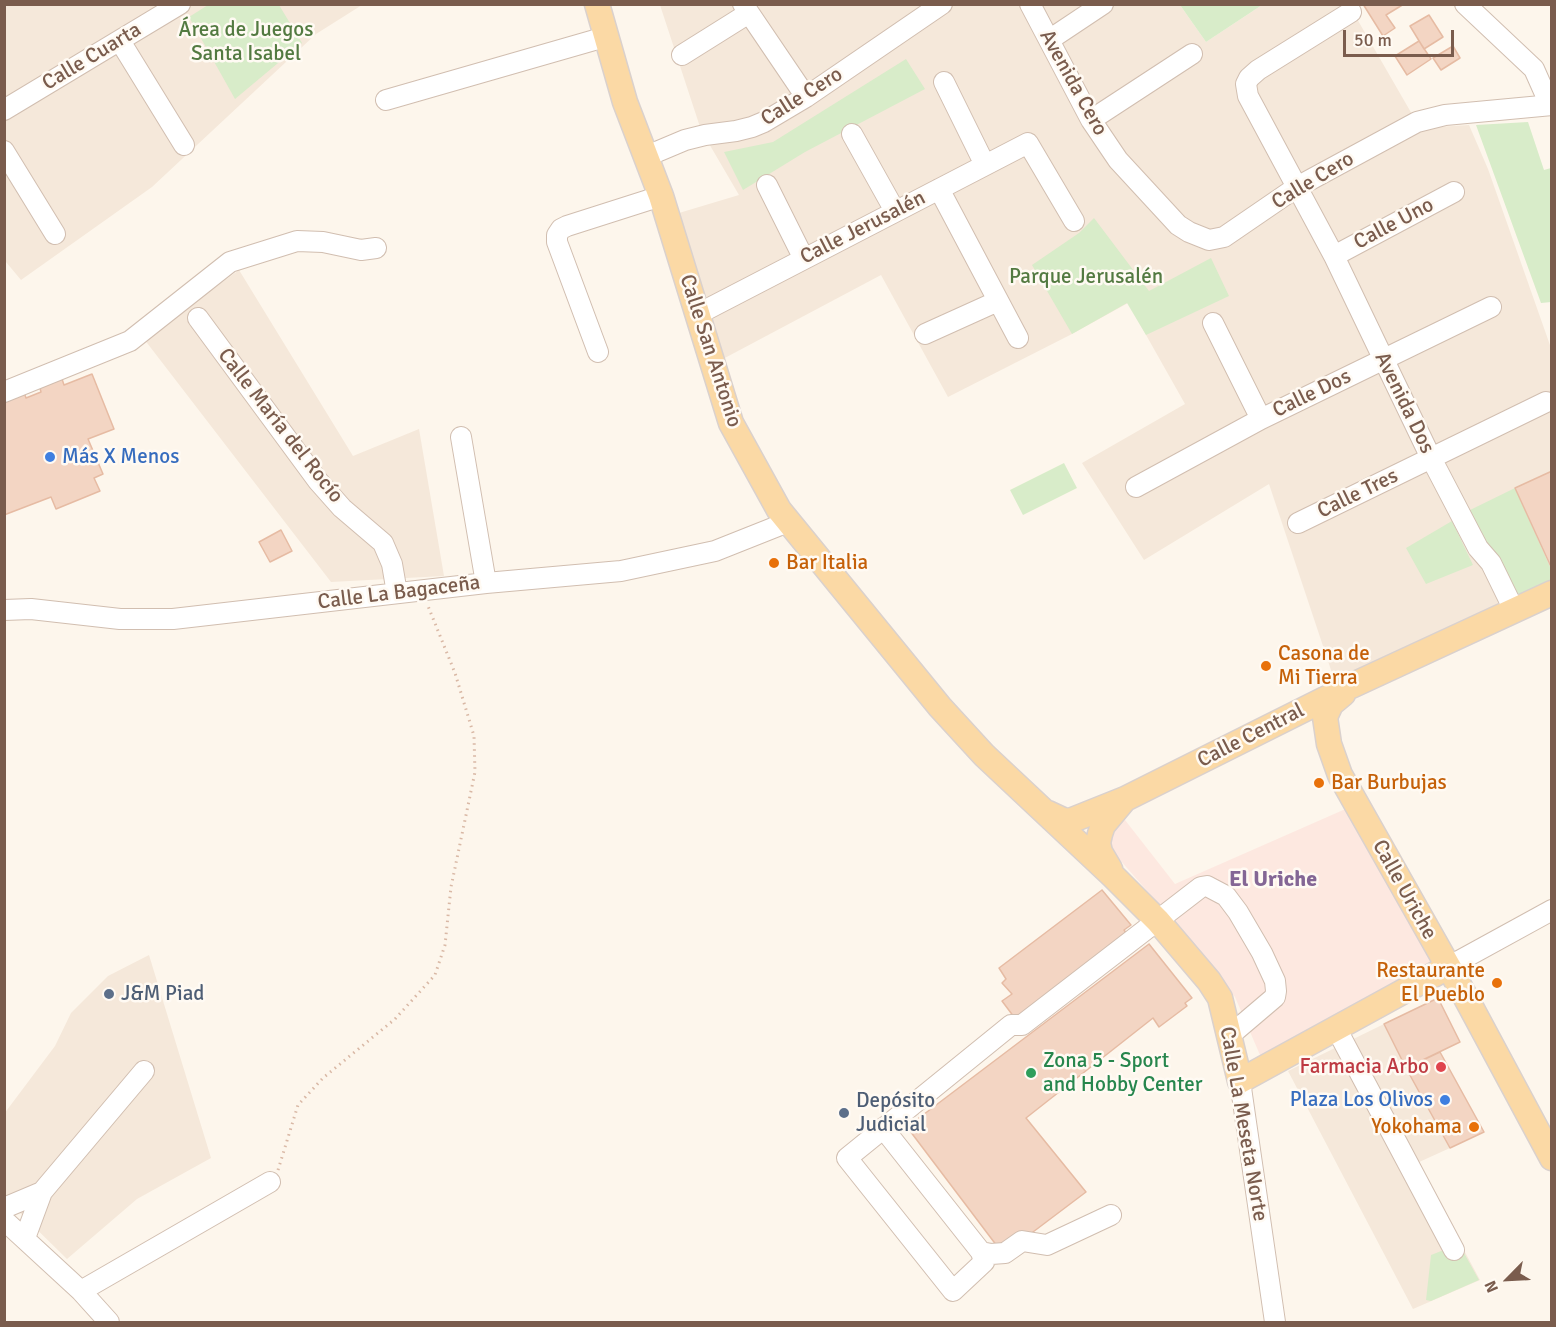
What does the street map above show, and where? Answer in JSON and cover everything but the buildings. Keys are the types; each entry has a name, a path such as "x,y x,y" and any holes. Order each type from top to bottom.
{"main road":[{"name":"Calle San Antonio","path":"597,4 625,102 661,196 731,423 779,510 948,715 984,755 1047,813"},
{"name":"Calle Central","path":"1047,813 1070,821 1125,799 1351,686 1508,613 1550,596"},
{"name":"Calle Uriche","path":"1351,686 1331,704 1325,717 1329,744 1340,775 1448,967 1551,1158"},
{"path":"1277,723 1297,723 1313,733 1340,775"},
{"path":"1113,876 1100,852 1098,843 1103,825 1125,799"},
{"name":"Calle La Meseta Norte","path":"1047,813 1158,921 1209,981 1220,998 1240,1081"},
{"path":"1428,979 1438,968 1435,945"},
{"path":"1240,1081 1448,967"},
{"path":"1220,998 1251,1060 1274,1062"}],"street":[{"name":"Calle Cuarta","path":"4,110 180,4"},
{"name":"Calle Cero","path":"647,156 685,140 752,127 806,97 942,4"},
{"name":"Avenida Cero","path":"1030,4 1091,120 1118,160 1178,225 1209,240"},
{"path":"1049,40 1103,4"},
{"path":"1465,4 1534,69 1550,105"},
{"path":"682,55 746,9 806,97"},
{"name":"Avenida Dos","path":"1351,12 1258,70 1249,78 1246,89 1251,104 1334,256 1431,459 1478,548 1481,570 1508,613"},
{"path":"386,100 605,37"},
{"path":"120,41 184,145"},
{"path":"1091,120 1192,54"},
{"path":"944,82 985,165"},
{"name":"Calle Cero","path":"1209,240 1224,237 1297,187 1417,122 1445,115 1550,105"},
{"path":"852,134 895,211"},
{"name":"Calle Jerusalén","path":"698,314 1028,142 1074,221"},
{"path":"4,152 55,234"},
{"path":"767,185 804,259"},
{"path":"939,189 1018,338"},
{"name":"Calle Uno","path":"1334,256 1454,192"},
{"path":"598,352 557,242 557,235 567,226 661,196"},
{"path":"4,392 130,341 230,262 297,242 323,243 361,249 376,248"},
{"path":"925,334 998,301"},
{"name":"Calle Dos","path":"1136,487 1261,419 1491,307"},
{"name":"Calle María del Rocío","path":"198,318 318,481 342,508 383,543 392,564 397,593"},
{"path":"1213,323 1261,419"},
{"name":"Calle Tres","path":"1298,523 1546,402"},
{"path":"461,437 486,583"},
{"name":"Calle La Bagaceña","path":"4,610 31,609 120,619 173,619 486,583 621,571 715,551 788,522"},
{"path":"883,1128 981,1252 984,1262 953,1291 847,1158 883,1128 1011,1025 1022,1025 1202,887 1208,886 1226,896 1262,953 1275,981 1275,997 1235,1031"},
{"path":"1448,967 1551,910"},
{"path":"1336,1028 1454,1250"},
{"path":"25,1238 42,1192 144,1071"},
{"name":"Calle La Meseta Norte","path":"1240,1081 1275,1323"},
{"path":"81,1291 270,1182"},
{"path":"4,1208 42,1192"},
{"path":"981,1252 1005,1254 1022,1240 1047,1245 1111,1215"},
{"path":"4,1220 81,1291 109,1323"}],"path":[{"path":"270,1182 280,1167 298,1106 323,1078 395,1019 435,975 445,945 451,887 475,772 474,736 455,673 422,590"}],"shaded area":[{"path":"4,5 362,5 316,34 152,187 21,280 5,263"},
{"path":"660,5 1180,5 1206,42 1262,5 1349,5 1420,128 1469,125 1488,169 1551,348 1551,471 1515,488 1551,569 1551,584 1335,682 1269,484 1144,560 1082,463 1185,404 1128,303 948,397 881,275 721,360 679,213 739,195 701,130"},
{"path":"239,270 353,456 419,429 444,576 331,582 144,339"},
{"path":"1350,807 1435,968 1268,1059 1260,1055 1235,997 1176,924 1106,844 1108,830 1125,820 1175,884"},
{"path":"149,955 211,1158 137,1199 67,1259 5,1200 4,1114 55,1046 71,1013 108,976"},
{"path":"1384,1024 1450,1148 1417,1163 1480,1280 1413,1309 1288,1071"}],"green space":[{"name":"Área de Juegos Santa Isabel","path":"208,5 279,5 302,43 235,99 189,17"},
{"path":"1180,5 1262,5 1206,42"},
{"path":"906,59 925,89 805,152 743,190 724,152 773,142"},
{"path":"1528,122 1544,170 1551,168 1551,302 1541,303 1476,125"},
{"name":"Parque Jerusalén","path":"1094,218 1149,291 1211,258 1229,296 1146,335 1127,303 1072,334 1032,265 1079,233"},
{"path":"1064,463 1077,488 1023,515 1010,490"},
{"path":"1515,488 1551,569 1551,584 1517,597 1468,511"},
{"path":"1452,521 1473,565 1426,584 1406,548"},
{"path":"1459,1244 1479,1280 1431,1301 1426,1300 1431,1255"}],"place":[{"name":"Más X Menos","path":"50,457"},
{"name":"Bar Italia","path":"774,563"},
{"name":"Casona de Mi Tierra","path":"1266,666"},
{"name":"Bar Burbujas","path":"1319,783"},
{"name":"Restaurante El Pueblo","path":"1497,983"},
{"name":"J&M Piad","path":"109,994"},
{"name":"Farmacia Arbo","path":"1441,1067"},
{"name":"Zona 5 - Sport and Hobby Center","path":"1031,1073"},
{"name":"Plaza Los Olivos","path":"1445,1100"},
{"name":"Depósito Judicial","path":"844,1113"},
{"name":"Yokohama","path":"1474,1127"}],"district":[{"name":"El Uriche","path":"1273,880"}]}
